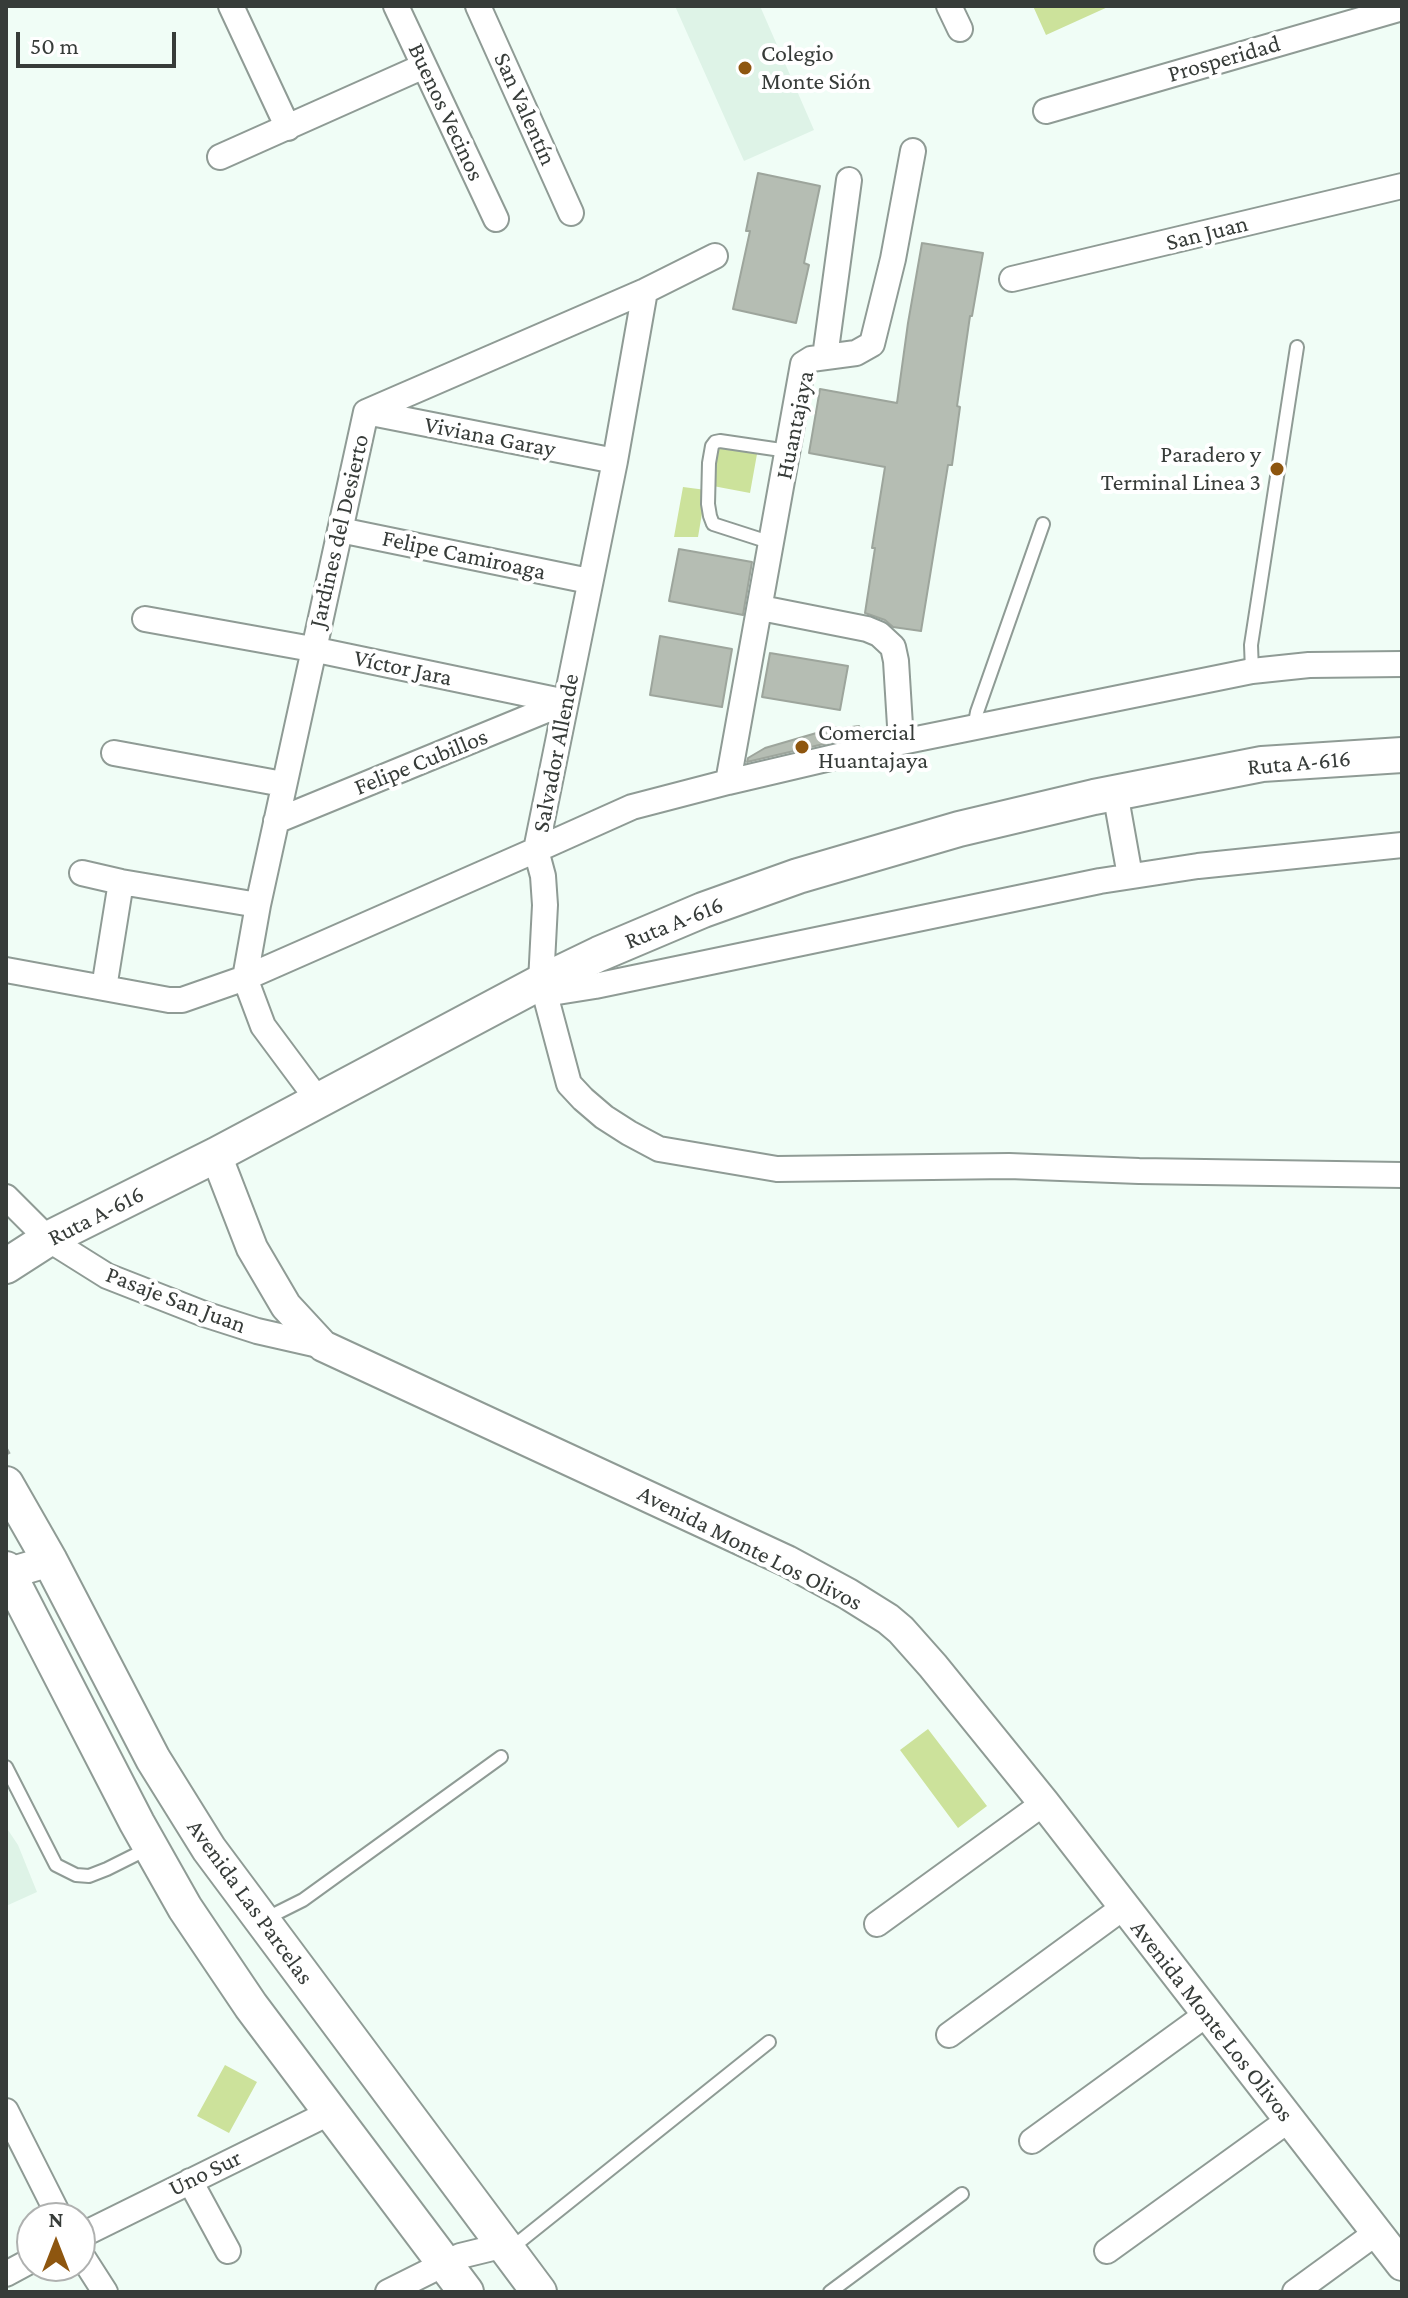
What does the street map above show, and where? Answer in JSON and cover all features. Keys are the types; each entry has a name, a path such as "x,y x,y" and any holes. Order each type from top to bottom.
{"main road":[{"name":"Ruta A-616","path":"6,1266 48,1239 543,988 599,954 690,915 798,876 959,829 1115,792 1262,764 1402,755"},
{"name":"Avenida Las Parcelas","path":"6,1484 159,1769 209,1849 539,2292"},
{"name":"Avenida Las Parcelas","path":"7,1572 150,1847 217,1957 466,2292"}],"street":[{"path":"231,6 288,128"},
{"name":"Buenos Vecinos","path":"396,6 496,219"},
{"name":"San Valentín","path":"478,6 571,213"},
{"path":"949,6 960,29"},
{"name":"Prosperidad","path":"1046,111 1402,8"},
{"path":"220,157 424,66"},
{"name":"Huantajaya","path":"728,782 803,364 811,359 856,353 872,344 893,259 913,151"},
{"path":"825,357 849,180"},
{"name":"San Juan","path":"1012,279 1402,186"},
{"name":"Jardines del Desierto","path":"245,978 283,784 366,412 645,291 715,256"},
{"name":"Salvador Allende","path":"6,970 182,1000 245,978 536,850 615,461 645,291"},
{"name":"Viviana Garay","path":"366,412 615,461"},
{"name":"Felipe Camiroaga","path":"340,530 589,581"},
{"path":"761,608 867,629 879,634 893,647 901,742"},
{"name":"Víctor Jara","path":"145,619 312,649 566,702"},
{"path":"1402,664 1325,664 1252,671 901,742 632,807 536,850 543,876 545,905 543,988 569,1084 604,1117 659,1149 777,1169 1009,1166 1402,1175"},
{"name":"Felipe Cubillos","path":"276,821 566,702"},
{"path":"114,753 283,784"},
{"path":"1115,792 1130,876"},
{"path":"543,988 609,984 1130,876 1402,845"},
{"path":"82,873 258,905"},
{"path":"104,988 121,882"},
{"path":"245,978 263,1026 318,1100"},
{"name":"Avenida Monte Los Olivos","path":"216,1155 252,1248 286,1306 323,1346 787,1561 888,1619 919,1648 1044,1803 1402,2265"},
{"name":"Pasaje San Juan","path":"6,1197 48,1239 107,1276 204,1314 257,1331 323,1346"},
{"path":"7,1572 50,1561"},
{"path":"877,1924 1044,1803"},
{"path":"949,2035 1124,1907"},
{"path":"1032,2141 1207,2014"},
{"path":"6,2111 52,2202"},
{"name":"Uno Sur","path":"96,2228 331,2112"},
{"path":"1107,2251 1290,2119"},
{"path":"190,2181 228,2251"},
{"path":"1295,2292 1376,2233"},
{"path":"388,2292 444,2263 476,2251 507,2248"}],"lane":[{"path":"1252,671 1251,645 1297,347"},
{"path":"772,543 713,524 708,504 711,455 715,442 720,441 788,451"},
{"path":"974,728 985,687 1043,524"},
{"path":"262,1921 303,1900 501,1757"},
{"path":"6,1767 56,1865 76,1875 89,1876 150,1847"},
{"path":"507,2248 769,2042"},
{"path":"830,2292 962,2194"}],"shaded area":[{"name":"Colegio Monte Sión","path":"675,6 760,6 814,130 744,161"},
{"path":"6,1827 18,1845 37,1892 6,1906"}],"green space":[{"path":"1033,6 1110,6 1046,35"},
{"path":"717,447 757,454 750,493 713,486"},
{"path":"683,487 706,490 698,537 674,537"},
{"path":"928,1729 987,1806 958,1828 900,1750"},
{"path":"225,2065 257,2082 229,2133 197,2116"}],"building":[{"path":"758,173 820,186 804,263 809,265 796,323 733,309 750,231 746,231"},
{"path":"922,243 983,253 970,316 952,465 948,465 921,631 893,627 885,620 865,613 885,467 809,453 820,389 897,403"},
{"path":"679,549 752,562 743,615 669,601"},
{"path":"660,636 732,649 722,707 650,695"},
{"path":"770,653 848,666 840,710 762,697"},
{"path":"859,726 862,735 747,762 748,758 765,748 837,727"}],"place":[{"name":"Colegio Monte Sión","path":"745,68"},
{"name":"Paradero y Terminal Linea 3","path":"1277,469"},
{"name":"Comercial Huantajaya","path":"802,747"}]}
